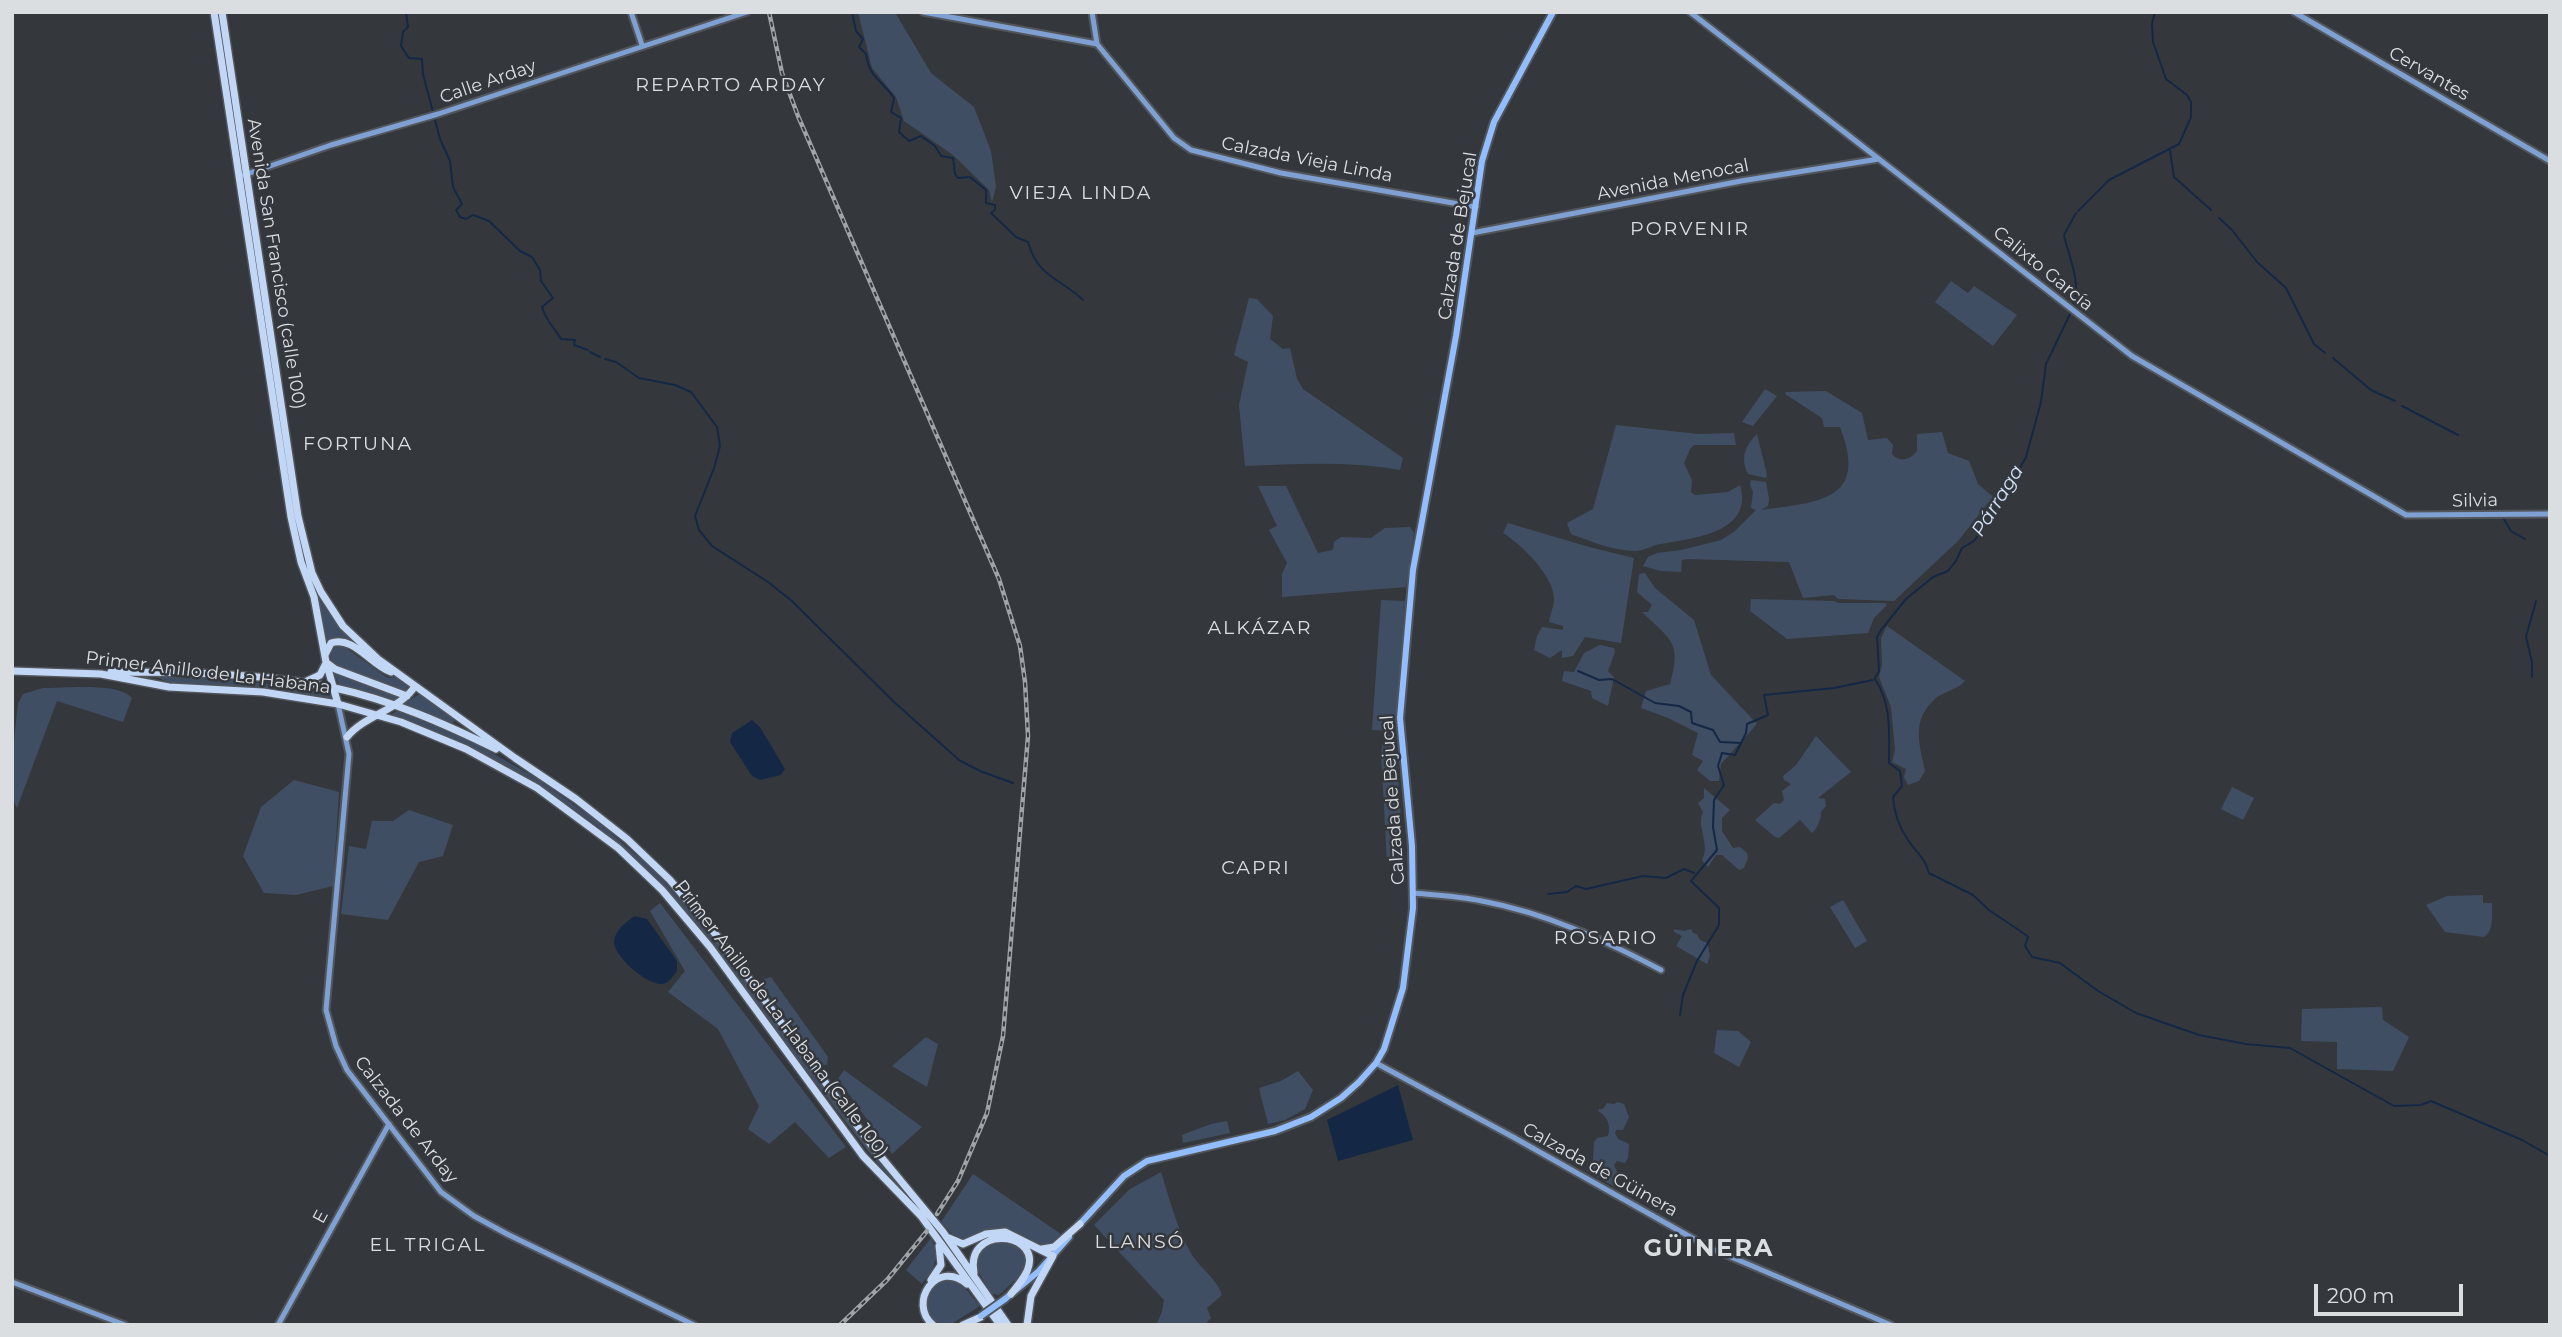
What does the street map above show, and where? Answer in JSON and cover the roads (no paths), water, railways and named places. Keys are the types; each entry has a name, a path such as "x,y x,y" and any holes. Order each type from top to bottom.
{"highway":[{"name":"Avenida San Francisco (calle 100)","path":"214,12 299,516 309,561 321,592 343,626 379,659 515,758"},
{"name":"Avenida San Francisco (calle 100)","path":"222,12 291,517 301,562 314,597 325,658 338,704"},
{"path":"301,683 320,675 331,643 342,641 382,669 398,674"},
{"path":"325,658 335,669 407,696"},
{"name":"Primer Anillo de La Habana","path":"12,671 117,676 169,687 263,692 359,709"},
{"path":"142,682 148,672"},
{"name":"Primer Anillo de La Habana","path":"75,673 235,675 335,688 393,705 470,736 515,758"},
{"path":"346,737 375,714 407,696 415,686"},
{"path":"335,688 347,703 375,714"},
{"name":"Primer Anillo de La Habana (Calle 100)","path":"375,714 466,749 505,769 569,809 648,876 710,947 863,1156 921,1216 1000,1325"},
{"name":"Primer Anillo de La Habana (Calle 100)","path":"515,758 607,823 670,880 722,942 872,1146 943,1232 1008,1325"},
{"path":"1041,1249 1054,1247 1080,1224"},
{"path":"943,1232 963,1244 986,1234 1005,1232 1053,1256 1033,1289 1027,1325"},
{"path":"921,1325 921,1294 939,1269 942,1259 933,1233"},
{"path":"978,1283 972,1262 978,1249 996,1239 1014,1241 1026,1250 1029,1264 1024,1277 1008,1296"},
{"path":"933,1325 925,1317 923,1301 926,1292 938,1278 950,1276 960,1279 979,1296"},
{"path":"963,1325 981,1317"},
{"path":"972,1325 981,1317"}],"main road":[{"name":"Calzada de Bejucal","path":"981,1317 1039,1272 1111,1189 1139,1166 1172,1154 1293,1125 1341,1098 1359,1083 1376,1063 1388,1039 1403,988 1412,922 1412,846 1400,727 1403,670 1419,535 1451,369 1489,133 1553,12"}],"street":[{"path":"631,12 642,45"},
{"name":"Calle Arday","path":"243,176 331,145 434,115 747,12"},
{"path":"923,12 1097,44 1091,12"},
{"name":"Calixto García","path":"1690,12 2132,356 2401,513"},
{"name":"Cervantes","path":"2294,12 2550,161"},
{"name":"Calzada Vieja Linda","path":"1097,44 1168,131 1179,143 1191,150 1281,173 1476,207"},
{"name":"Avenida Menocal","path":"1472,233 1741,181 1878,158"},
{"name":"Silvia","path":"2401,513 2410,516 2550,514"},
{"name":"Calzada de Arday","path":"338,704 346,737 348,774 326,1010 335,1046 347,1070 441,1192 474,1216 694,1325"},
{"path":"1413,893 1482,900 1544,916 1603,939 1661,970"},
{"name":"Calzada de Güinera","path":"1376,1063 1710,1248 1891,1325"},
{"name":"E","path":"278,1325 389,1124"},
{"path":"12,1282 125,1325"}],"waterway":[{"path":"406,12 408,27 403,32 401,46 409,58 422,59 423,74 440,139 450,161 453,187 462,204 456,210 460,217 466,219 473,215 489,221 520,251 532,257 540,270 541,281 553,298 542,307 548,320 561,339 575,340 574,345 588,350"},
{"path":"852,12 856,31 863,39 859,47 866,54 873,74 894,98 891,112 901,118 899,132 909,141 921,136 935,146 941,156 953,158 958,178 970,177 986,190 986,203 995,205 995,210 991,213 1016,237 1028,242 1032,254 1043,270 1083,300"},
{"name":"Párraga","path":"2078,211 2109,180 2179,144 2191,117 2191,102 2187,95 2166,79 2153,42 2152,23 2155,12"},
{"path":"2170,151 2174,177 2211,210"},
{"name":"Párraga","path":"2073,307 2076,289 2074,271 2064,235 2076,213"},
{"path":"2219,218 2257,262 2286,288 2314,344 2325,353"},
{"name":"Párraga","path":"1875,678 1879,671 1877,637 1881,630 1906,599 1933,577 1948,571 1962,548 1974,541 1979,534 1983,518 1992,512 2026,457 2041,402 2046,364 2071,312"},
{"path":"590,352 600,357"},
{"path":"2333,358 2371,390 2395,401"},
{"path":"605,359 616,362 639,378 675,385 691,392 717,427 720,446 695,516 699,530 712,546 792,601 894,702 959,760 1013,783"},
{"path":"2402,406 2458,435"},
{"path":"2502,516 2511,531 2525,539"},
{"path":"2532,677 2532,662 2526,637 2536,601"},
{"path":"1578,671 1599,680 1612,679 1655,703 1679,706 1691,712 1692,723 1713,730 1720,742 1741,743"},
{"path":"1875,679 1887,709 1889,763 1900,771 1902,786 1893,797 1896,814 1905,835 1923,859 1929,873 1973,895 1989,910 2026,935 2028,937 2025,946 2032,957 2060,963 2098,991 2136,1013 2199,1035 2246,1044 2290,1048 2394,1106 2421,1105 2431,1101 2522,1140 2550,1156"},
{"path":"1680,1015 1683,995 1697,961 1719,925 1719,908 1691,881 1717,850 1713,827 1714,800 1724,785 1718,766 1722,753 1735,755 1746,733 1747,724 1768,715 1764,695 1834,688 1873,680"},
{"path":"1548,894 1567,892 1576,886 1586,889 1643,876 1666,878 1684,869 1694,873"}],"railway":[{"path":"769,12 782,73 798,116 999,579 1020,646 1028,736 1003,1036 987,1113 958,1181 937,1214"},
{"path":"840,1325 887,1280 927,1231"}],"district":[{"name":"REPARTO ARDAY","path":"731,85"},
{"name":"VIEJA LINDA","path":"1081,193"},
{"name":"PORVENIR","path":"1690,229"},
{"name":"FORTUNA","path":"358,444"},
{"name":"ALKÁZAR","path":"1260,628"},
{"name":"CAPRI","path":"1256,868"},
{"name":"ROSARIO","path":"1606,938"},
{"name":"LLANSÓ","path":"1140,1242"},
{"name":"EL TRIGAL","path":"428,1245"},
{"name":"GÜINERA","path":"1709,1249"}]}
